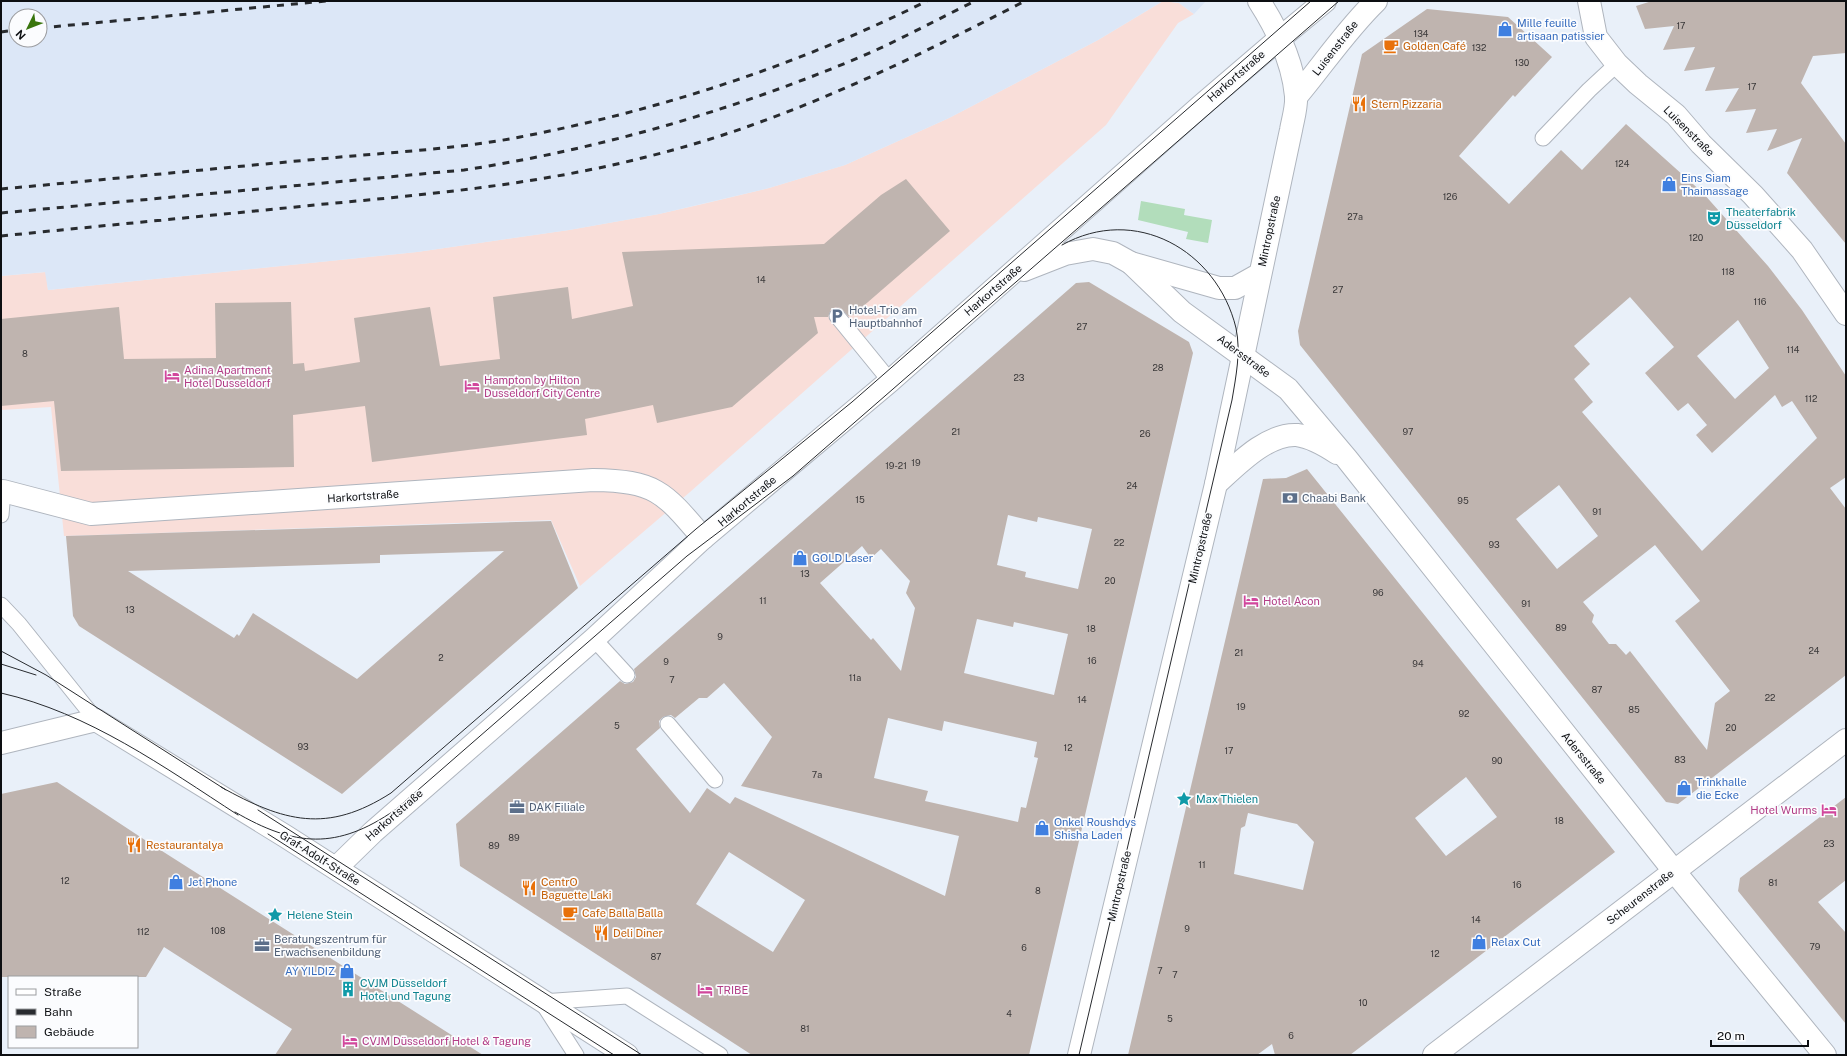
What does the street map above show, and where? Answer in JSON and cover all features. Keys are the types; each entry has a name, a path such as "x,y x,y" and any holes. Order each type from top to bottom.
{"street":[{"name":"Mintropstraße","path":"1079,1055 1216,484 1291,130 1296,97 1291,68 1279,39 1259,1"},
{"path":"1279,39 1325,1"},
{"name":"Luisenstraße","path":"1296,97 1355,22 1376,1"},
{"name":"Luisenstraße","path":"1589,1 1596,37 1617,64 1638,84 1676,115 1701,144 1753,195 1802,250 1846,314"},
{"name":"Harkortstraße","path":"336,868 373,832 594,639 703,538 890,381 1202,105 1279,39"},
{"name":"Adersstraße","path":"1009,277 1065,254 1093,249 1113,253 1131,263 1227,289 1234,288 1260,274"},
{"name":"Adersstraße","path":"1131,263 1182,312 1288,389 1347,459 1674,870 1825,1055"},
{"name":"Adersstraße","path":"1216,484 1250,453 1282,437 1297,435 1321,442 1347,459"},
{"name":"Harkortstraße","path":"3,492 91,514 577,481 620,480 646,486 665,496 703,538"},
{"path":"1,743 96,720"},
{"name":"Graf-Adolf-Straße","path":"96,720 336,868 542,1002 627,1055"},
{"name":"Scheurenstraße","path":"1434,1055 1846,740"}],"lane":[{"path":"1543,138 1589,90 1617,64"},
{"path":"837,316 890,381"},
{"path":"1,515 3,492"},
{"path":"1,605 19,624 96,720"},
{"path":"594,639 627,675"},
{"path":"668,724 715,780"},
{"path":"542,1002 627,996 720,1055"},
{"name":"Graf-Adolf-Straße","path":"542,1002 576,1055"}],"shaded area":[{"path":"1,1 1163,1 1098,40 949,118 845,165 769,188 659,214 569,230 417,252 48,290 45,272 1,276"},
{"path":"1163,1 1179,3 1194,14 1178,23 1106,125 690,492 580,586 551,520 64,536 51,407 1,410 1,276 46,272 48,290 417,252 569,230 659,214 707,203 769,188 845,165 949,118 1098,40"},
{"path":"1163,1 1206,1 1194,14 1179,3"}],"green space":[{"path":"1141,201 1185,209 1184,215 1212,220 1208,243 1186,239 1188,232 1138,220"}],"building":[{"path":"1652,1 1846,1 1846,53 1813,56 1801,83 1846,144 1846,244 1787,173 1802,138 1767,151 1777,129 1746,133 1756,109 1725,112 1739,88 1705,91 1715,67 1684,71 1695,47 1663,50 1674,26 1645,29 1636,6"},
{"path":"1427,9 1508,17 1552,57 1515,97 1513,95 1459,156 1509,204 1561,150 1582,170 1626,124 1703,193 1768,266 1802,310 1846,376 1846,477 1830,488 1846,509 1846,675 1678,804 1666,802 1300,345 1298,331 1362,54","holes":["1630,297 1674,347 1645,373 1678,411 1688,403 1707,425 1696,435 1712,453 1775,395 1782,407 1792,401 1817,438 1702,551 1582,412 1593,402 1574,379 1590,364 1574,346","1738,320 1769,368 1735,399 1697,356","1559,485 1598,536 1557,569 1516,519","1655,545 1700,601 1675,621 1730,691 1715,703 1707,750 1630,651 1626,655 1616,644 1609,644 1592,622 1594,615 1583,602"]},
{"path":"906,179 950,231 853,315 848,316 841,308 836,307 831,309 828,317 814,317 818,333 732,407 657,423 653,405 585,419 587,435 372,462 365,406 293,415 294,467 61,471 54,401 1,406 1,319 119,307 124,359 216,358 215,303 291,302 293,364 304,363 305,371 360,362 354,318 430,307 440,366 500,359 493,297 568,287 572,319 633,306 622,252 824,244 881,195"},
{"path":"1089,282 1189,342 1193,353 1029,1055 752,1055 460,866 456,824 620,681 625,684 633,682 636,677 634,669 1076,283","holes":["1008,515 1037,522 1038,517 1092,529 1078,589 1025,577 1026,572 997,565","862,546 871,558 881,549 910,581 906,593 915,608 901,671 873,638 871,640 820,583","977,619 1013,627 1014,622 1068,634 1054,695 964,673","724,683 772,737 741,786 959,836 945,896 735,797 730,804 707,788 690,813 636,749 660,728 659,721 663,717 671,715 675,718 699,698 707,698","888,718 942,731 944,721 1037,742 1034,757 1038,758 1026,808 1021,807 1018,822 925,801 928,791 874,778","729,852 805,900 773,952 696,904"]},
{"path":"1307,469 1615,852 1350,1055 1275,1055 1272,1044 1257,1055 1128,1055 1263,479 1286,478","holes":["1466,777 1497,817 1446,856 1415,818","1248,813 1297,824 1314,842 1303,890 1234,874 1241,828 1245,826"]},
{"path":"551,521 578,588 342,794 79,626 73,616 66,536","holes":["504,551 357,679 253,613 239,636 237,634 234,638 128,571 380,563 380,555"]},
{"path":"57,782 151,844 483,1055 275,1055 292,1029 164,947 146,977 1,977 1,794"},
{"path":"1846,797 1846,880 1818,902 1846,933 1846,1024 1738,891 1740,878"}],"tram line":[{"path":"221,787 265,808 286,815 306,818 326,818 346,814 368,806 391,793 696,529 852,402 1311,1"},
{"path":"235,812 257,824 277,832 297,837 316,839 335,837 354,832 374,823 395,810 687,556 793,476 1339,1"},
{"path":"1062,245 1090,234 1117,230 1144,233 1169,242 1192,257 1211,276 1226,300 1236,328 1238,346 1232,400 1079,1055"},
{"path":"1,651 46,675 226,790"},
{"path":"1,664 36,675"},
{"path":"1,693 33,702 65,714 95,728 182,778 238,815"},
{"path":"258,810 642,1055"},
{"path":"268,834 614,1055"}],"railway":[{"path":"48,27 326,1"},
{"path":"1,189 425,150 520,137 625,113 728,83 829,45 927,1"},
{"path":"1,213 464,170 565,151 664,126 762,95 858,58 902,38 975,1"},
{"path":"1,236 446,192 526,181 646,157 745,128 793,110 887,69 1025,1"},
{"path":"1,32 8,31"}],"place":[{"name":"Mille feuille artisaan patissier","path":"1505,29"},
{"name":"Golden Café","path":"1391,46"},
{"name":"Stern Pizzaria","path":"1359,104"},
{"name":"Eins Siam Thaimassage","path":"1669,184"},
{"name":"Theaterfabrik Düsseldorf","path":"1714,218"},
{"name":"Hotel-Trio am Hauptbahnhof","path":"837,316"},
{"name":"Adina Apartment Hotel Dusseldorf","path":"172,376"},
{"name":"Hampton by Hilton Dusseldorf City Centre","path":"472,386"},
{"name":"Chaabi Bank","path":"1290,498"},
{"name":"GOLD Laser","path":"800,558"},
{"name":"Hotel Acon","path":"1251,601"},
{"name":"Trinkhalle die Ecke","path":"1684,788"},
{"name":"Max Thielen","path":"1184,799"},
{"name":"DAK Filiale","path":"517,807"},
{"name":"Hotel Wurms","path":"1829,810"},
{"name":"Onkel Roushdys Shisha Laden","path":"1042,828"},
{"name":"Restaurantalya","path":"134,845"},
{"name":"Jet Phone","path":"176,882"},
{"name":"CentrO Baguette Laki","path":"529,888"},
{"name":"Cafe Balla Balla","path":"570,913"},
{"name":"Helene Stein","path":"275,915"},
{"name":"Deli Diner","path":"601,933"},
{"name":"Relax Cut","path":"1479,942"},
{"name":"Beratungszentrum für Erwachsenenbildung","path":"262,945"},
{"name":"AY YILDIZ","path":"347,971"},
{"name":"CVJM Düsseldorf Hotel und Tagung","path":"348,989"},
{"name":"TRIBE","path":"705,990"},
{"name":"CVJM Düsseldorf Hotel & Tagung","path":"350,1041"}]}
